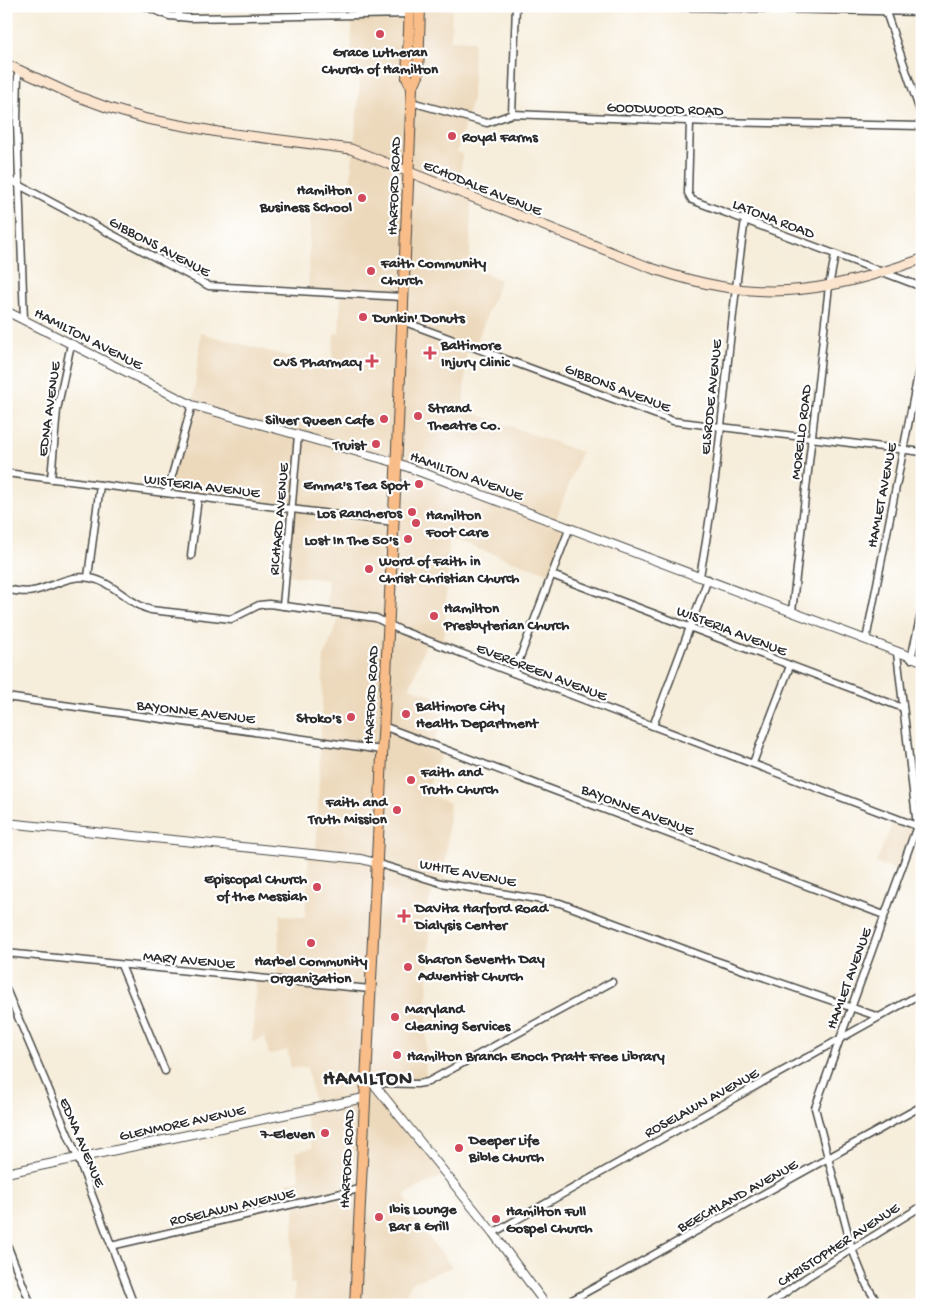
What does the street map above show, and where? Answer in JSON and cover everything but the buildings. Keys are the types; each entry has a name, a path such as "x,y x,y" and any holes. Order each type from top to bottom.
{"main road":[{"name":"HARFORD ROAD","path":"354,1305 364,1098 369,1082 370,989 397,463 412,87 418,76 415,10"},
{"name":"ECHODALE AVENUE","path":"6,64 71,94 129,114 203,130 347,148 651,268 698,283 734,289 776,292 829,286 883,272 922,259"}],"street":[{"path":"145,6 160,13 178,17 415,10"},
{"path":"178,17 179,6"},
{"path":"293,6 293,15"},
{"path":"512,114 516,6"},
{"path":"633,6 886,12 921,10"},
{"path":"886,12 922,117"},
{"path":"18,70 19,185 24,320"},
{"name":"GOODWOOD ROAD","path":"412,102 487,123 512,114 690,122 922,126"},
{"name":"LATONA ROAD","path":"690,122 689,197 922,287"},
{"name":"GIBBONS AVENUE","path":"6,178 210,286 403,297"},
{"name":"ELSRODE AVENUE","path":"700,576 720,427 734,289 745,220"},
{"name":"MORELLO ROAD","path":"792,612 829,286 835,255"},
{"name":"HAMILTON AVENUE","path":"6,311 192,405 397,463 700,576 866,640 897,654 922,662"},
{"name":"GIBBONS AVENUE","path":"402,321 666,419 922,452"},
{"name":"EDNA AVENUE","path":"51,479 57,410 71,344"},
{"name":"HAMLET AVENUE","path":"866,640 922,354"},
{"path":"167,493 192,405"},
{"name":"RICHARD AVENUE","path":"283,606 298,436"},
{"name":"WISTERIA AVENUE","path":"6,473 394,522"},
{"path":"88,578 100,485"},
{"path":"191,556 198,497"},
{"path":"514,674 570,527"},
{"name":"WISTERIA AVENUE","path":"552,575 903,708"},
{"name":"EVERGREEN AVENUE","path":"6,589 33,591 62,580 88,578 105,582 139,606 151,610 231,618 259,606 283,606 376,618 514,674 919,827"},
{"path":"654,726 708,580"},
{"path":"911,659 922,609"},
{"name":"HAMLET AVENUE","path":"879,1305 867,1286 852,1249 815,1108 884,915 919,827 897,654"},
{"path":"753,763 790,666"},
{"name":"BAYONNE AVENUE","path":"6,697 382,750"},
{"name":"BAYONNE AVENUE","path":"383,726 884,915"},
{"name":"WHITE AVENUE","path":"6,823 361,859 441,883 560,903 711,959 879,1017"},
{"name":"MARY AVENUE","path":"6,953 370,989"},
{"path":"121,965 165,1071"},
{"path":"369,1082 417,1084 428,1082 612,982"},
{"name":"EDNA AVENUE","path":"6,989 78,1158 134,1305"},
{"name":"ROSELAWN AVENUE","path":"493,1233 922,993"},
{"path":"369,1082 493,1233 546,1305"},
{"name":"GLENMORE AVENUE","path":"6,1173 364,1098"},
{"name":"BEECHLAND AVENUE","path":"563,1305 922,1106"},
{"name":"ROSELAWN AVENUE","path":"111,1246 359,1189"},
{"name":"CHRISTOPHER AVENUE","path":"768,1305 852,1249 922,1206"},
{"path":"6,1242 31,1305"}],"shaded area":[{"path":"364,6 452,6 451,40 474,41 472,99 457,152 462,154 460,194 471,199 470,267 500,280 475,347 467,345 463,409 581,452 555,522 570,528 551,574 449,539 444,647 427,641 410,687 449,702 433,744 443,748 426,794 450,803 444,884 436,882 426,911 430,913 425,1082 373,1082 447,1174 404,1195 413,1216 452,1267 411,1283 401,1305 294,1305 295,1284 290,1283 295,1204 291,1204 287,1182 300,1179 295,1152 312,1148 304,1111 315,1108 307,1067 291,1068 287,1050 269,1055 265,1037 252,1042 256,977 277,979 280,915 305,918 309,853 316,853 324,657 341,614 327,612 328,580 286,575 292,509 163,492 187,404 193,406 201,333 331,368 334,333 339,334 341,294 308,292 311,200 349,199 361,70 351,70 352,18 364,18"},
{"path":"922,783 922,830 913,836 900,872 876,863 895,817 914,825 912,789"}],"place":[{"name":"Grace Lutheran Church of Hamilton","path":"380,34"},
{"name":"Royal Farms","path":"452,136"},
{"name":"Hamilton Business School","path":"362,198"},
{"name":"Faith Community Church","path":"371,271"},
{"name":"Dunkin' Donuts","path":"363,317"},
{"name":"Baltimore Injury Clinic","path":"430,353"},
{"name":"CVS Pharmacy","path":"372,361"},
{"name":"Strand Theatre Co.","path":"418,416"},
{"name":"Silver Queen Cafe","path":"384,419"},
{"name":"Truist","path":"376,444"},
{"name":"Emma's Tea Spot","path":"419,484"},
{"name":"Los Rancheros","path":"412,512"},
{"name":"Hamilton Foot Care","path":"416,523"},
{"name":"Lost In The 50's","path":"408,539"},
{"name":"Word of Faith in Christ Christian Church","path":"369,569"},
{"name":"Hamilton Presbyterian Church","path":"434,616"},
{"name":"Baltimore City Health Department","path":"406,714"},
{"name":"Stoko's","path":"351,717"},
{"name":"Faith and Truth Church","path":"411,780"},
{"name":"Faith and Truth Mission","path":"397,810"},
{"name":"Episcopal Church of the Messiah","path":"317,887"},
{"name":"DaVita Harford Road Dialysis Center","path":"404,916"},
{"name":"Harbel Community Organization","path":"311,943"},
{"name":"Sharon Seventh Day Adventist Church","path":"408,967"},
{"name":"Maryland Cleaning Services","path":"395,1017"},
{"name":"Hamilton Branch Enoch Pratt Free Library","path":"397,1055"},
{"name":"7-Eleven","path":"325,1133"},
{"name":"Deeper Life Bible Church","path":"459,1148"},
{"name":"Ibis Lounge Bar & Grill","path":"379,1217"},
{"name":"Hamilton Full Gospel Church","path":"496,1219"}],"district":[{"name":"HAMILTON","path":"368,1077"}]}
